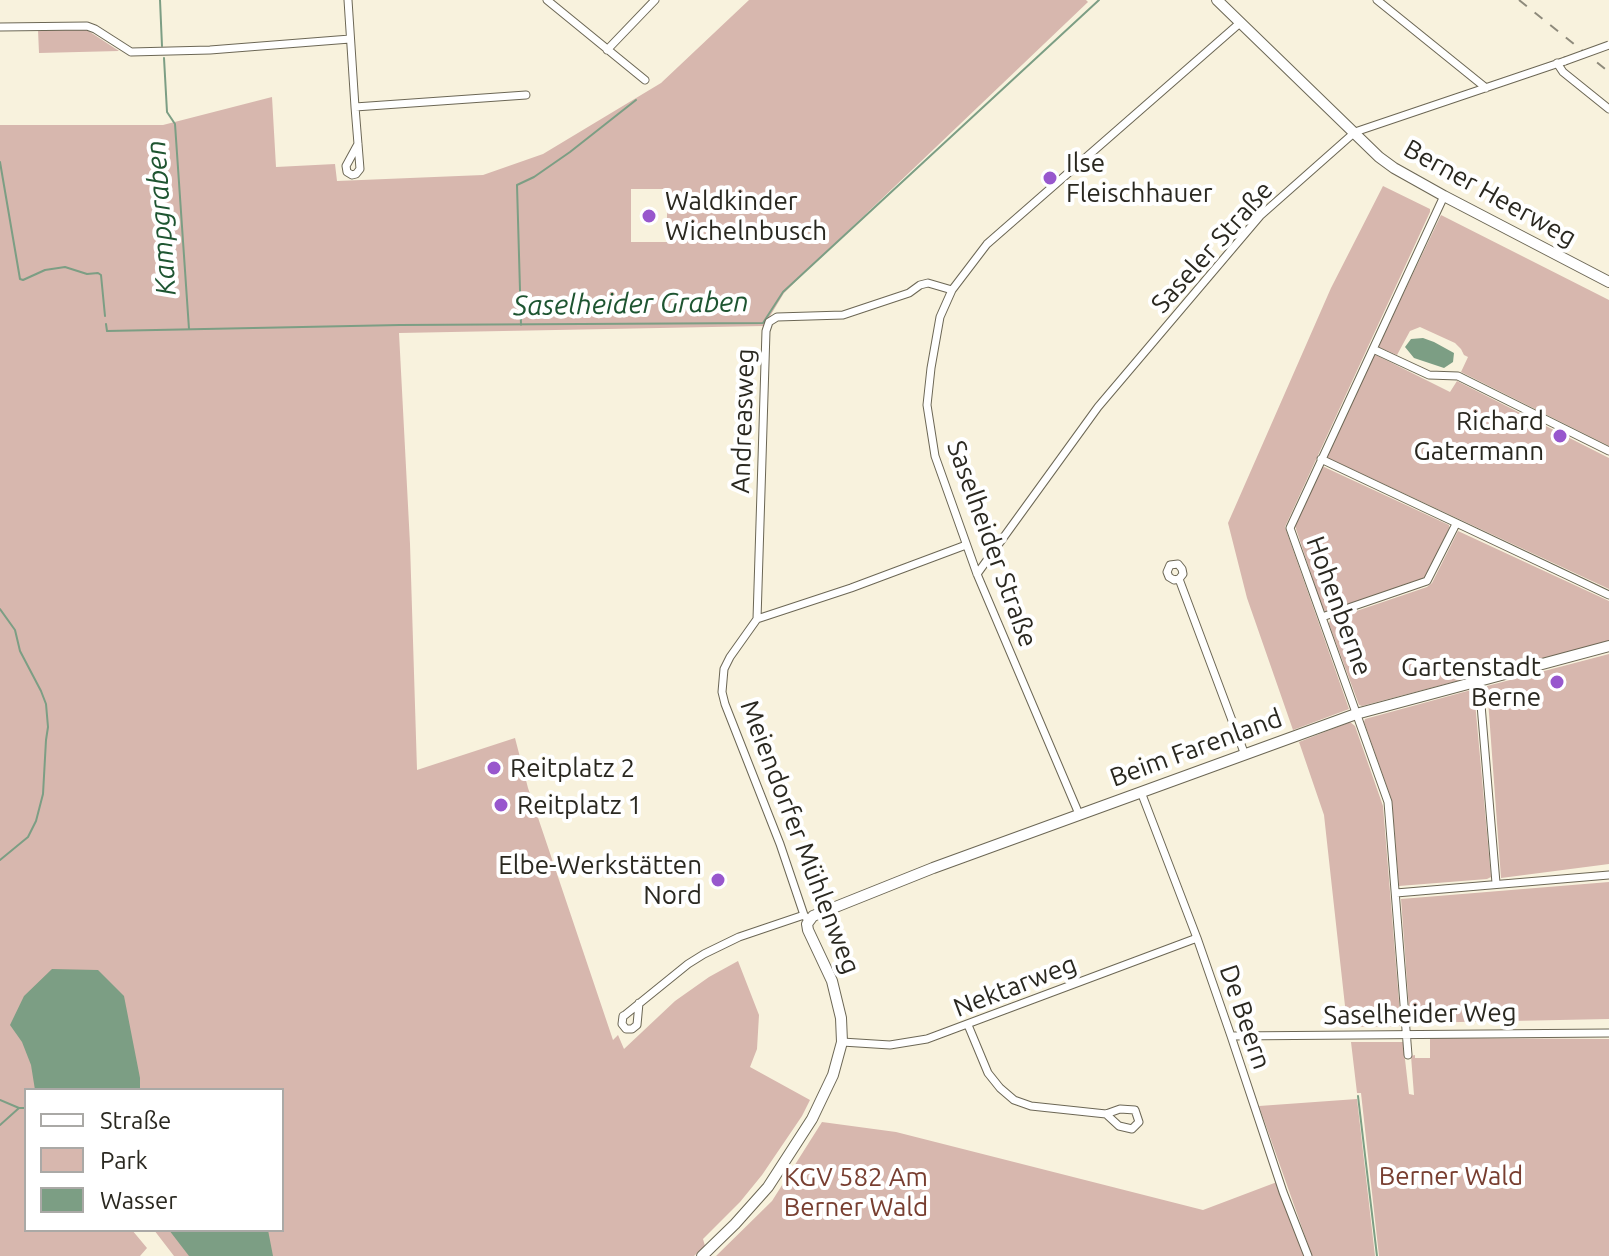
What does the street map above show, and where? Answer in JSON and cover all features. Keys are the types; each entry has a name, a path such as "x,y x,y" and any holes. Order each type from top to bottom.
{"street":[{"path":"348,0 358,144"},
{"path":"547,0 645,80"},
{"path":"607,50 655,0"},
{"name":"Berner Heerweg","path":"1217,0 1394,168 1609,282"},
{"path":"1377,0 1486,88"},
{"name":"Saselheider Straße","path":"1079,814 977,574 935,456 927,405 940,317 952,290 987,244 1241,22"},
{"path":"0,27 87,26 131,52 210,50 350,39"},
{"name":"Saseler Straße","path":"977,574 1098,407 1260,216 1355,132 1609,45"},
{"path":"1561,62 1563,72 1609,109"},
{"path":"355,107 526,95"},
{"name":"Hohenberne","path":"1408,1055 1388,802 1290,528 1444,196"},
{"name":"Andreasweg","path":"757,619 766,331 769,322 777,317 843,315 909,293 928,283 952,290"},
{"path":"1373,349 1429,375 1458,376 1609,451"},
{"path":"1321,459 1609,595"},
{"path":"1322,617 1427,581 1456,524"},
{"path":"757,619 966,545"},
{"path":"1179,579 1245,755"},
{"name":"Meiendorfer Mühlenweg","path":"702,1256 768,1187 793,1151 829,1086 842,1042 838,1000 828,971 809,934 780,844 722,692 724,669 757,619"},
{"name":"Beim Farenland","path":"806,918 933,868 1356,714 1609,646"},
{"path":"1479,681 1496,883"},
{"name":"De Beern","path":"1141,792 1197,938 1283,1192 1308,1256"},
{"path":"1396,893 1609,875"},
{"path":"639,1003 710,950 763,928 806,918"},
{"name":"Nektarweg","path":"842,1042 890,1045 927,1039 1197,938"},
{"path":"968,1025 988,1073 1014,1100 1031,1106 1106,1114"},
{"name":"Saselheider Weg","path":"1231,1036 1609,1033"}],"green space":[{"path":"749,0 1088,2 784,293 764,326 399,333 417,770 515,738 528,788 613,1040 618,1035 624,1049 675,1001 738,961 759,1015 757,1049 750,1067 810,1100 762,1175 703,1239 705,1246 694,1256 174,1256 156,1232 284,1232 284,1088 24,1088 24,1232 134,1232 147,1248 140,1256 0,1256 0,125 163,125 272,97 276,167 335,164 337,181 483,175 543,154 661,83","holes":["631,189 667,189 667,242 631,242"]},
{"path":"84,28 119,51 39,53 38,30"},
{"path":"1383,186 1430,209 1430,212 1285,527 1349,709 1293,730 1247,598 1228,523 1331,288"},
{"path":"1441,215 1609,300 1609,446 1461,372 1468,357 1461,349 1455,343 1420,327 1410,331 1397,355 1378,347"},
{"path":"1374,354 1450,392 1457,381 1609,458 1609,589 1326,457"},
{"path":"1322,466 1449,525 1427,575 1421,581 1327,612 1323,610 1295,526"},
{"path":"1458,531 1609,601 1609,641 1359,705 1330,620 1427,587 1432,583"},
{"path":"1609,654 1609,864 1501,878 1487,686"},
{"path":"1474,691 1491,877 1399,886 1392,801 1365,719"},
{"path":"1350,722 1355,726 1383,806 1401,1026 1351,1027 1347,1024 1324,815 1299,742"},
{"path":"1609,882 1609,1019 1410,1023 1401,899"},
{"name":"Berner Wald","path":"1430,1038 1609,1039 1609,1256 1379,1256 1361,1093 1357,1093 1351,1042 1403,1042 1409,1094 1414,1095 1411,1056 1430,1058"},
{"path":"1357,1099 1375,1256 1312,1256 1259,1106"},
{"name":"KGV 582 Am Berner Wald","path":"822,1122 896,1132 1203,1210 1277,1182 1304,1256 716,1256 772,1201"}],"water":[{"path":"1423,338 1454,353 1453,362 1444,368 1414,358 1405,347 1411,339"},
{"path":"52,969 98,970 124,996 140,1088 35,1088 31,1065 22,1042 10,1025 24,996"},
{"path":"171,1232 268,1232 273,1256 189,1256"}],"waterway":[{"name":"Kampgraben","path":"160,0 162,46"},
{"name":"Saselheider Graben","path":"106,324 107,331 400,325 763,323 783,292 1099,0"},
{"name":"Kampgraben","path":"164,58 167,112 175,124 189,329"},
{"path":"521,325 517,185 570,152 636,100"},
{"path":"0,162 20,279 65,267 87,274 98,273 101,275 105,316"},
{"path":"0,609 15,630 20,651 41,691 46,704 48,727 43,794 36,821 28,837 0,860"},
{"path":"1358,1096 1377,1256"},
{"path":"0,1100 24,1108"},
{"path":"0,1125 19,1108"}],"railway":[{"path":"1519,0 1609,72"}],"place":[{"name":"Ilse Fleischhauer","path":"1050,178"},
{"name":"Waldkinder Wichelnbusch","path":"649,216"},
{"name":"Richard Gatermann","path":"1560,436"},
{"name":"Gartenstadt Berne","path":"1557,682"},
{"name":"Reitplatz 2","path":"494,768"},
{"name":"Reitplatz 1","path":"501,805"},
{"name":"Elbe-Werkstätten Nord","path":"718,880"}]}
